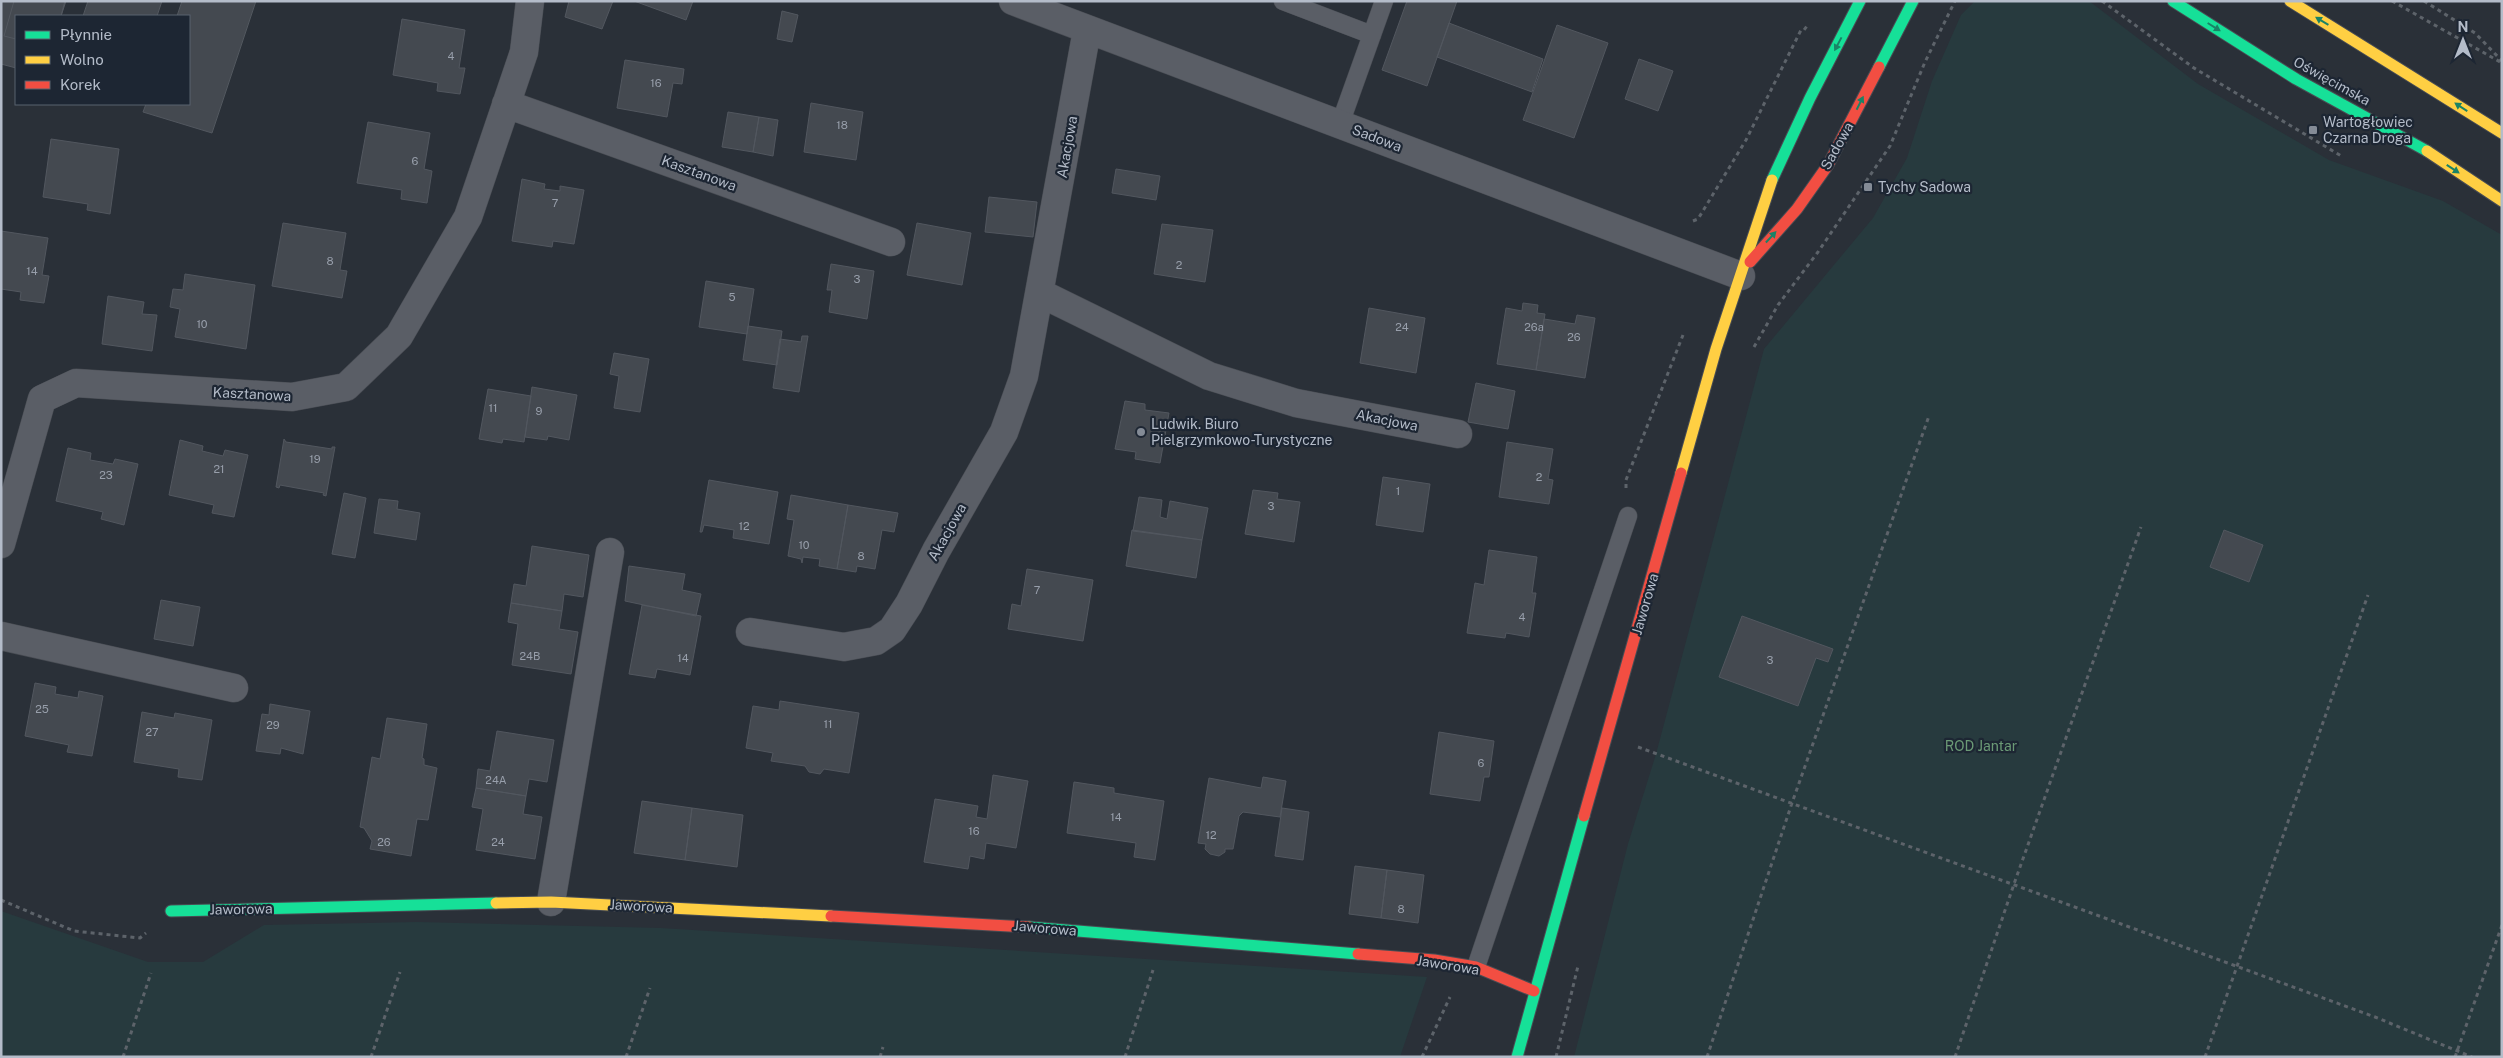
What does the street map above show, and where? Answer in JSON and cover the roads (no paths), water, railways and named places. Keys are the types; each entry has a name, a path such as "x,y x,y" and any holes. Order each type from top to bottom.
{"street":[{"name":"Kasztanowa","path":"1,544 42,399 76,383 292,397 346,387 399,336 468,217 524,52 530,1"},
{"name":"Sadowa","path":"1013,1 1740,276 1762,246 1797,209 1828,165 1913,1"},
{"path":"1740,276 1768,190 1810,98 1860,1"},
{"name":"Oświęcimska","path":"2173,1 2296,79 2413,142 2502,201"},
{"path":"2290,1 2502,133"},
{"name":"Akacjowa","path":"750,632 844,647 876,641 892,630 1004,432 1024,376 1087,30"},
{"name":"Kasztanowa","path":"506,104 891,242"},
{"name":"Jaworowa","path":"1517,1057 1716,349 1740,276"},
{"name":"Akacjowa","path":"1040,293 1209,376 1296,403 1458,434"},
{"path":"551,902 610,552"},
{"path":"1,636 234,688"},
{"name":"Jaworowa","path":"171,911 551,902 982,923 1471,966 1534,991"}],"lane":[{"path":"1283,1 1372,35"},
{"path":"1340,124 1384,1"},
{"path":"1471,966 1628,516"}],"place":[{"name":"Wartogłowiec Czarna Droga","path":"2313,130"},
{"name":"Tychy Sadowa","path":"1868,187"},
{"name":"Ludwik. Biuro Pielgrzymkowo-Turystyczne","path":"1141,432"}],"park label":[{"name":"ROD Jantar","path":"1981,746"}]}
